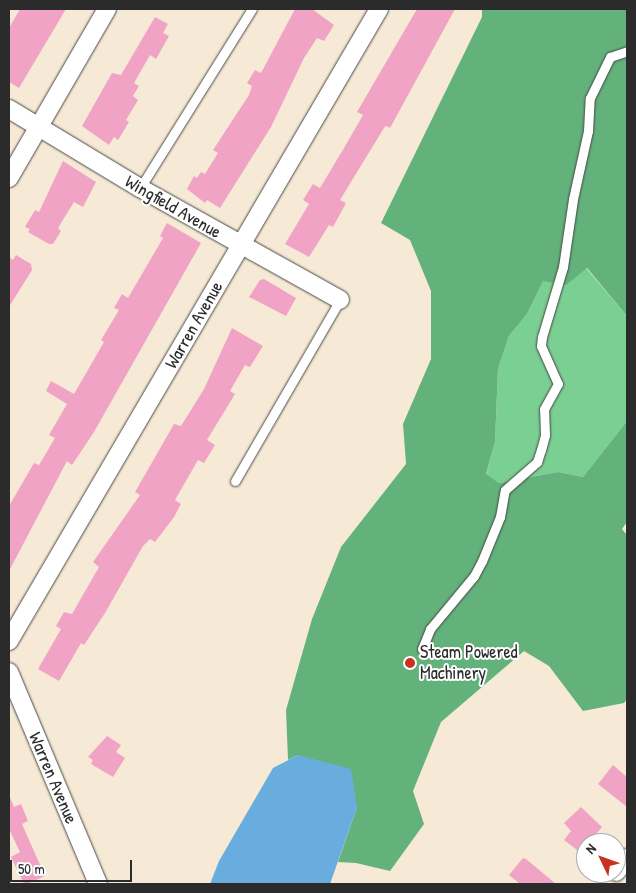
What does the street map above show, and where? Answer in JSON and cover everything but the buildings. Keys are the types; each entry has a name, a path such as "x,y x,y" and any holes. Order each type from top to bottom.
{"street":[{"path":"9,178 107,9"},
{"name":"Warren Avenue","path":"9,641 379,9"},
{"name":"Wingfield Avenue","path":"9,110 240,246 340,300"},
{"name":"Warren Avenue","path":"9,672 98,884"}],"lane":[{"path":"140,188 252,9"},
{"path":"422,649 430,629 474,576 482,561 500,517 505,490 532,467 542,450 545,435 544,410 558,384 541,346 542,337 563,266 572,199 588,131 590,98 610,57 627,51"},
{"path":"235,481 340,300"}],"green space":[{"path":"482,9 627,9 627,316 587,268 566,285 543,281 527,314 509,336 498,369 495,442 486,474 499,483 558,472 583,477 627,421 627,522 622,529 627,535 627,699 624,703 583,711 549,666 524,651 441,722 413,791 424,824 390,871 356,863 338,862 357,807 298,755 288,760 286,710 312,619 341,547 406,464 403,424 431,359 431,291 410,240 381,223 482,17"},
{"path":"586,268 627,316 627,421 583,477 558,472 499,483 486,475 495,442 498,369 509,336 527,314 543,280 566,284"}],"water":[{"path":"298,755 351,769 357,807 330,884 210,884 219,861 273,768"}],"place":[{"name":"Steam Powered Machinery","path":"410,663"}]}
